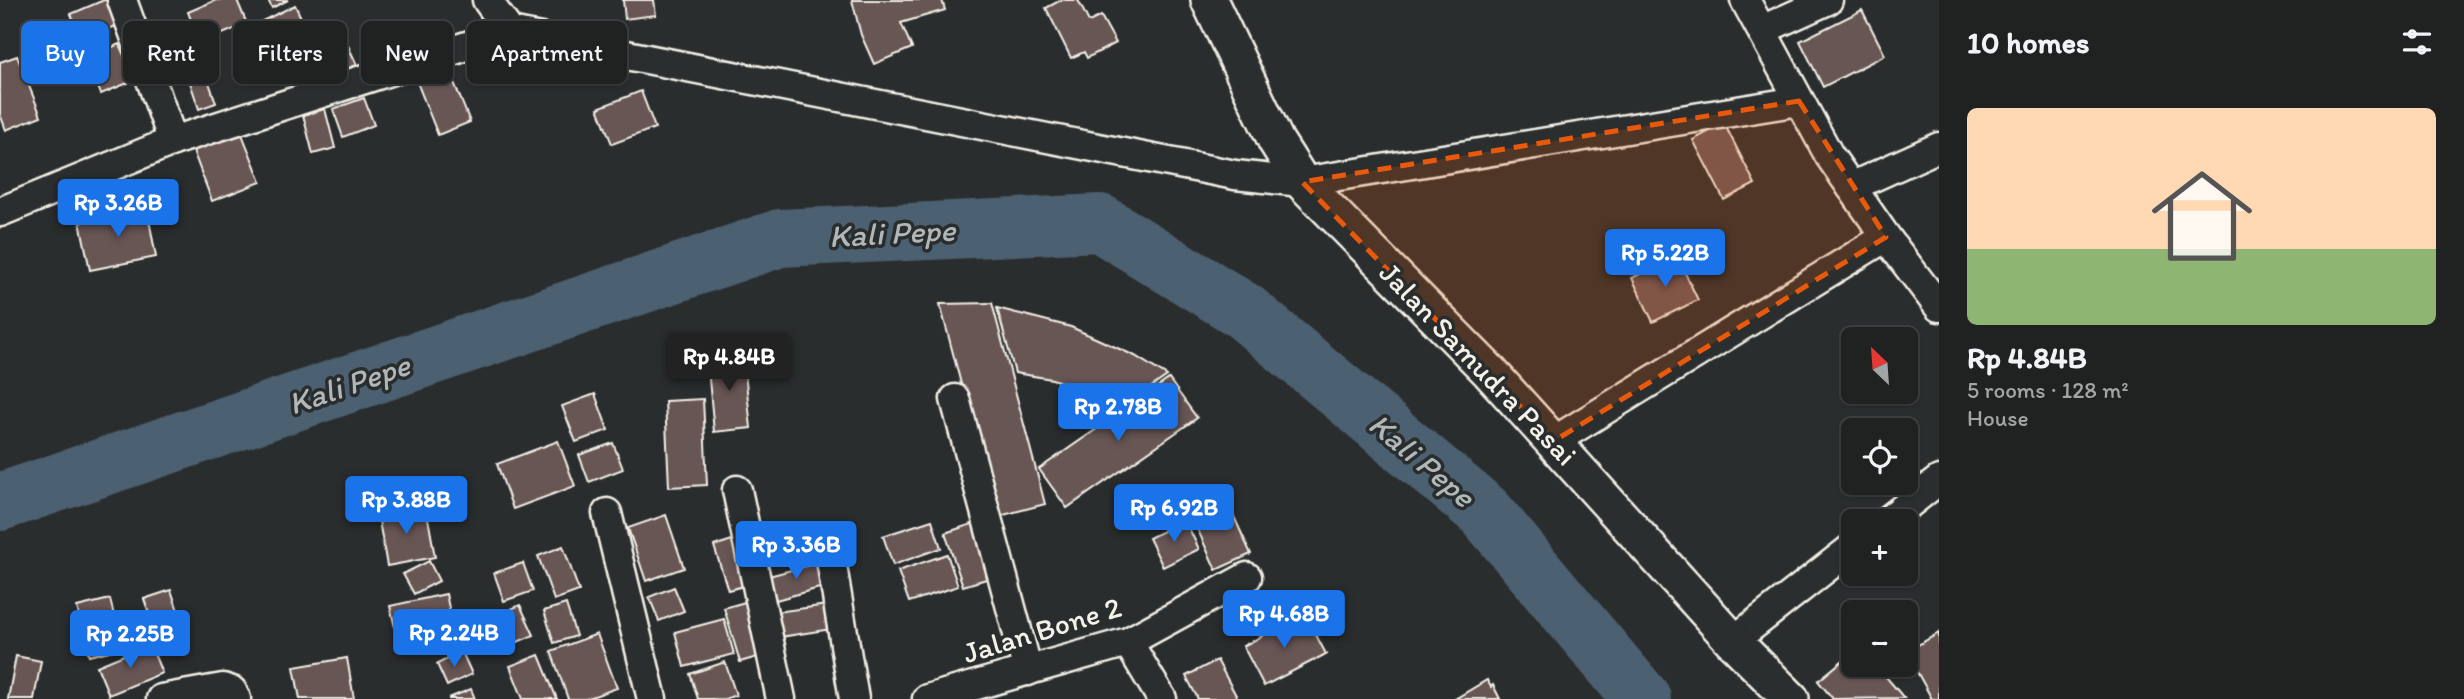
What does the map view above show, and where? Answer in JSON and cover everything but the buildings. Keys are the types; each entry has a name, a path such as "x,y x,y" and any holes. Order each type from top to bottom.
{"street":[{"path":"122,0 173,141"},
{"path":"487,0 502,21"},
{"name":"Jalan Samudra Pasai","path":"1209,0 1276,141 1302,182 1489,371 1733,640 1791,699"},
{"path":"1745,0 1829,155 1939,307"},
{"path":"1762,30 1828,0"},
{"path":"0,212 173,141 467,46"},
{"path":"627,55 1235,175 1302,182 1799,101"},
{"path":"1851,187 1939,147"},
{"path":"1554,441 1886,237"},
{"path":"954,399 1028,671"},
{"path":"1902,509 1939,480"},
{"path":"737,490 780,699"},
{"path":"607,513 652,699"},
{"path":"830,554 854,699"},
{"path":"1733,640 1841,556"},
{"name":"Jalan Bone 2","path":"941,697 1128,642 1247,577"},
{"path":"1128,642 1162,699"},
{"path":"161,699 223,688 232,691 236,699"}],"highlighted area":[{"path":"1799,101 1886,237 1554,441 1302,182"}],"waterway":[{"name":"Kali Pepe","path":"0,502 780,238 1100,223 1244,311 1485,512 1642,699"}]}
